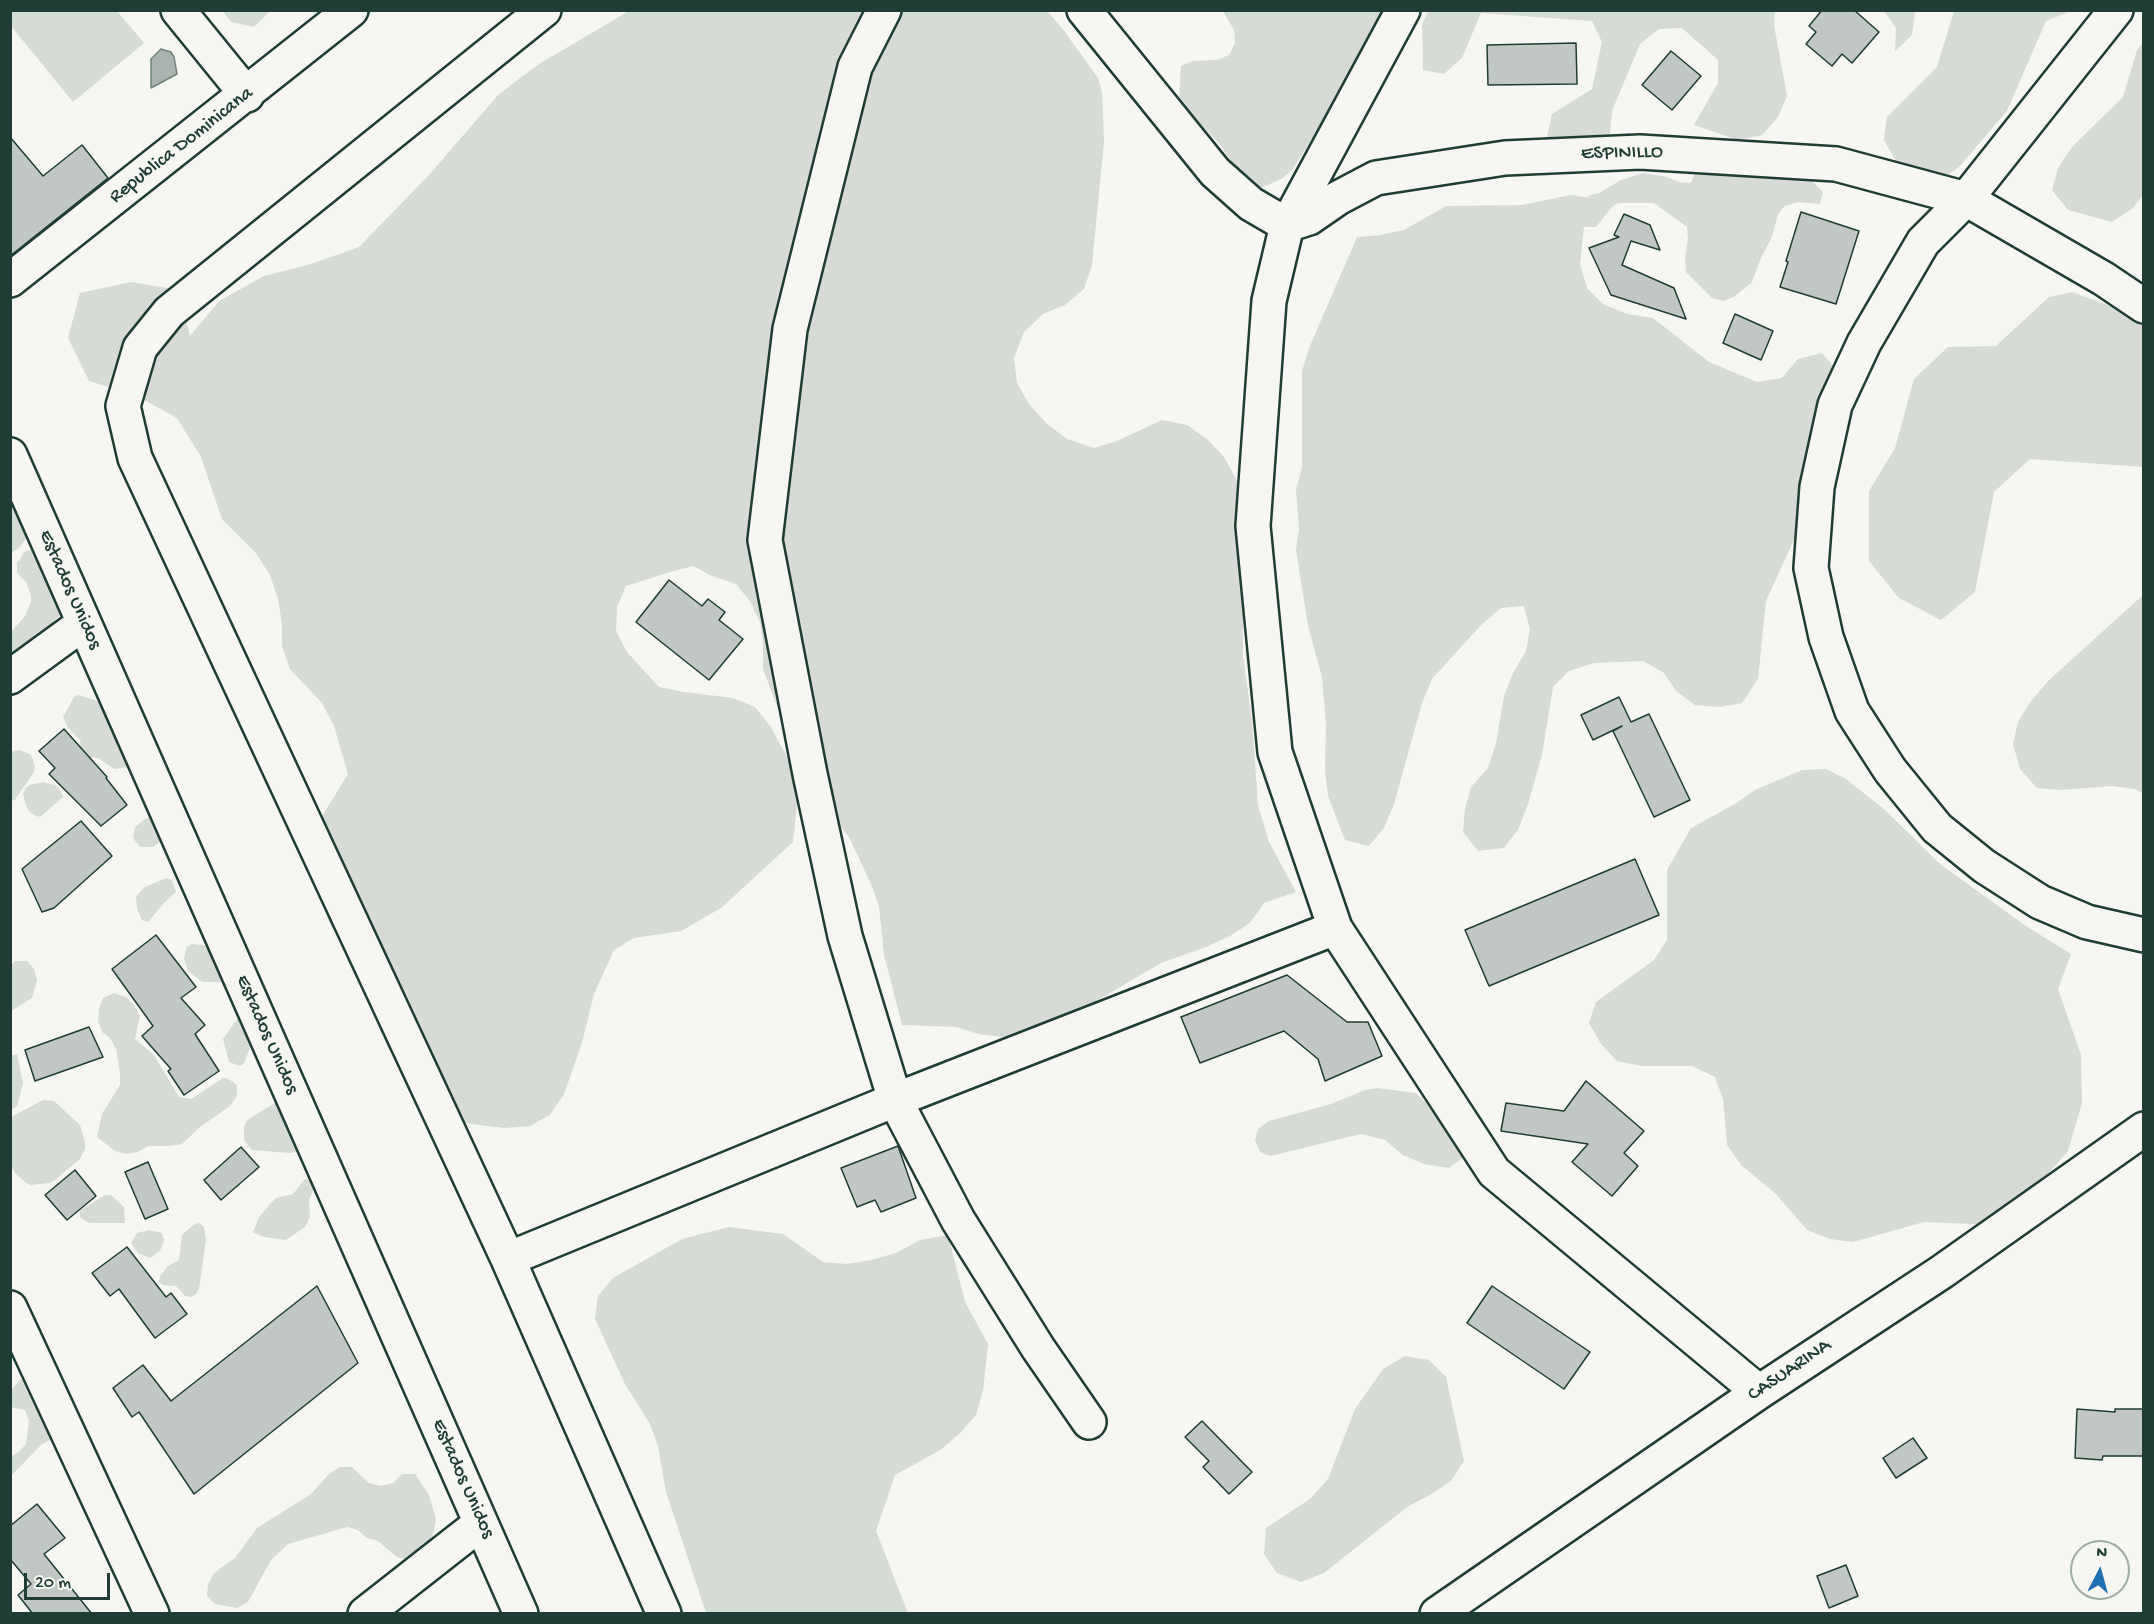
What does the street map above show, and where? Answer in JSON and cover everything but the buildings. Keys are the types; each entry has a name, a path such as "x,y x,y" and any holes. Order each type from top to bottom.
{"street":[{"path":"178,10 247,95"},
{"name":"Republica Dominicana","path":"10,280 247,95 351,10"},
{"path":"544,10 169,312 140,348 123,406 135,458 508,1259 664,1614"},
{"path":"884,10 855,68 790,329 765,540 810,774 845,936 895,1100 958,1221 1038,1348 1089,1422"},
{"path":"1084,10 1215,172 1251,204 1287,225"},
{"path":"1403,10 1287,225 1269,301 1253,526 1275,752 1335,928 1494,1172 1759,1392"},
{"path":"2116,10 1966,198 1923,242 1864,343 1836,405 1817,487 1811,568 1826,637 1852,711 1890,770 1937,828 1984,866 2040,903 2087,922 2144,935"},
{"name":"ESPINILLO","path":"1287,225 1309,218 1338,198 1376,178 1505,158 1629,152 1836,164 1966,198 2104,279 2144,306"},
{"name":"Estados Unidos","path":"10,455 521,1614"},
{"path":"10,677 84,623"},
{"path":"508,1259 895,1100 1335,928"},
{"name":"CASUARINA","path":"1437,1614 1759,1392 1943,1271 2144,1129"},
{"path":"10,1308 152,1614"},
{"path":"365,1614 481,1523"}],"shaded area":[{"path":"224,10 270,11 254,27 231,22"},
{"path":"1429,10 1775,11 1774,25 1787,96 1778,117 1762,135 1738,140 1694,125 1718,83 1718,60 1682,28 1659,29 1640,44 1612,111 1610,134 1591,148 1547,137 1552,114 1592,89 1602,42 1592,21 1481,13 1462,58 1444,74 1423,70 1422,24"},
{"path":"10,11 117,11 144,43 73,102 11,26"},
{"path":"629,11 1047,11 1062,28 1098,78 1102,92 1104,142 1092,265 1084,289 1065,305 1043,314 1024,332 1014,358 1017,383 1029,404 1046,423 1067,439 1094,448 1117,441 1162,420 1187,425 1207,439 1224,457 1248,501 1243,585 1243,657 1252,720 1258,805 1269,842 1296,892 1264,903 1250,923 1230,936 1161,963 1098,1000 1029,1032 1003,1037 979,1034 956,1027 902,1025 884,955 879,906 849,837 803,775 763,669 760,622 750,601 736,584 712,576 693,566 670,572 626,586 617,607 616,631 627,652 659,687 733,698 755,707 771,727 794,770 798,793 793,842 721,908 681,931 634,938 614,950 594,994 582,1043 564,1094 550,1115 530,1126 505,1128 479,1125 456,1121 433,1109 389,1050 379,1028 374,1003 354,958 339,940 328,920 321,895 316,826 348,774 334,726 322,703 290,669 282,646 282,624 278,599 270,575 256,553 222,519 201,457 177,418 135,395 89,381 68,338 80,293 131,282 179,290 190,336 219,301 264,276 311,264 359,247 428,176 499,94 539,64"},
{"path":"1223,11 1383,11 1362,62 1292,170 1283,178 1261,188 1250,185 1241,178 1222,147 1179,101 1181,66 1193,61 1217,60 1229,55 1235,43 1234,30"},
{"path":"1884,11 1915,11 1912,35 1895,51 1896,28"},
{"path":"1954,11 2071,11 2046,21 2007,111 1959,167 1937,182 1914,177 1896,161 1884,140 1887,117 1937,67"},
{"path":"2143,43 2143,195 2133,208 2112,222 2068,210 2052,190 2058,168 2072,147 2123,97 2137,50"},
{"path":"161,49 171,52 177,74 151,88 151,59"},
{"path":"1797,166 1823,192 1820,204 1798,202 1785,206 1778,214 1772,237 1752,282 1734,297 1723,301 1712,298 1686,272 1687,227 1654,203 1618,203 1596,227 1584,227 1580,264 1587,288 1603,304 1627,314 1653,318 1709,362 1757,382 1782,378 1798,359 1822,353 1837,371 1797,533 1766,601 1758,679 1742,703 1720,707 1695,705 1676,691 1664,673 1643,661 1594,663 1569,671 1553,687 1542,755 1518,830 1504,848 1478,851 1463,832 1465,809 1471,787 1488,768 1496,743 1504,696 1513,673 1526,651 1530,629 1524,606 1501,608 1481,625 1432,679 1422,703 1394,804 1384,828 1369,846 1345,840 1328,796 1322,677 1308,626 1296,550 1299,528 1296,490 1302,467 1302,371 1309,348 1357,237 1404,230 1446,206 1522,205 1571,195 1591,198 1587,196 1599,193 1621,180 1643,173 1691,183 1696,171"},
{"path":"2072,292 2143,318 2143,467 2030,459 1994,492 1975,592 1941,620 1899,598 1869,561 1869,491 1895,448 1914,379 1948,347 1996,346 2049,297"},
{"path":"26,463 32,464 40,474 41,493 33,529 19,548 11,553 10,496"},
{"path":"30,550 43,553 64,606 54,621 53,628 11,660 11,632 25,616 31,601 26,582 17,573 17,562 24,552"},
{"path":"2143,595 2143,793 2135,789 2112,786 2061,790 2037,788 2020,769 2013,744 2018,722 2031,701 2048,681"},
{"path":"79,695 124,713 138,766 114,769 100,759 94,757 89,759 79,746 81,741 68,728 63,717 74,697"},
{"path":"20,750 31,755 35,766 34,772 14,801 11,799 11,756 13,751"},
{"path":"1826,769 1846,779 1885,810 1940,864 2026,926 2071,954 2058,989 2081,1055 2082,1103 2068,1151 2015,1212 1996,1225 1924,1222 1853,1242 1830,1239 1807,1230 1776,1194 1741,1165 1727,1145 1723,1099 1715,1077 1692,1066 1642,1066 1617,1061 1601,1044 1589,1023 1596,1002 1654,960 1667,940 1667,870 1691,828 1735,804 1755,790 1802,770"},
{"path":"43,782 59,788 64,798 40,817 29,811 23,794 30,785"},
{"path":"155,815 163,840 153,847 140,847 133,838 135,827"},
{"path":"166,878 172,880 176,892 148,922 142,920 137,908 136,896 145,887"},
{"path":"192,944 203,945 213,950 224,970 222,982 202,982 188,971 184,959 187,947"},
{"path":"15,961 27,961 34,969 37,981 32,998 11,1011 11,965"},
{"path":"114,993 126,997 134,1005 140,1016 135,1039 154,1055 179,1097 191,1099 223,1078 237,1085 237,1096 230,1106 200,1127 182,1144 148,1146 138,1152 126,1154 115,1151 97,1137 102,1114 120,1085 116,1049 110,1038 102,1032 98,1021 103,998"},
{"path":"247,1014 253,1041 244,1063 240,1066 229,1062 223,1039 237,1019"},
{"path":"17,1054 23,1083 17,1106 11,1110 11,1056"},
{"path":"1377,1088 1416,1093 1434,1111 1464,1157 1449,1168 1424,1164 1403,1155 1385,1140 1361,1134 1270,1156 1260,1152 1255,1140 1258,1129 1269,1121 1331,1104 1365,1090"},
{"path":"43,1100 54,1101 80,1125 85,1149 80,1159 55,1180 50,1183 31,1185 15,1173 11,1165 11,1117"},
{"path":"280,1100 301,1151 290,1153 252,1150 244,1140 246,1122"},
{"path":"311,1178 315,1182 309,1199 310,1217 305,1227 286,1240 264,1237 253,1232 259,1217 276,1198 293,1194 305,1179"},
{"path":"105,1195 111,1195 124,1207 125,1223 89,1223 80,1217 80,1211"},
{"path":"199,1223 204,1227 206,1239 199,1289 191,1297 185,1296 176,1286 163,1285 159,1282 160,1276 168,1266 179,1260 182,1235 193,1225"},
{"path":"729,1227 783,1234 823,1262 847,1264 896,1253 920,1240 948,1235 965,1302 988,1344 983,1391 976,1415 942,1449 895,1475 876,1531 908,1613 706,1613 666,1492 658,1446 650,1424 625,1384 595,1319 598,1296 613,1278 682,1239"},
{"path":"149,1230 162,1233 164,1240 160,1251 150,1258 138,1253 131,1243 137,1233"},
{"path":"1405,1356 1429,1360 1446,1377 1464,1461 1451,1481 1407,1507 1324,1573 1301,1582 1277,1573 1264,1554 1266,1528 1310,1499 1328,1479 1355,1409 1383,1369"},
{"path":"24,1376 63,1438 52,1439 41,1445 11,1476 10,1457 26,1444 29,1421 25,1410 11,1407 11,1390"},
{"path":"340,1467 352,1467 369,1483 381,1486 393,1483 402,1474 415,1474 429,1495 436,1519 433,1535 419,1554 409,1560 397,1557 378,1541 347,1527 288,1544 271,1560 248,1602 237,1608 215,1604 207,1596 208,1584 214,1573 235,1558 257,1528 311,1494 329,1474"}]}
